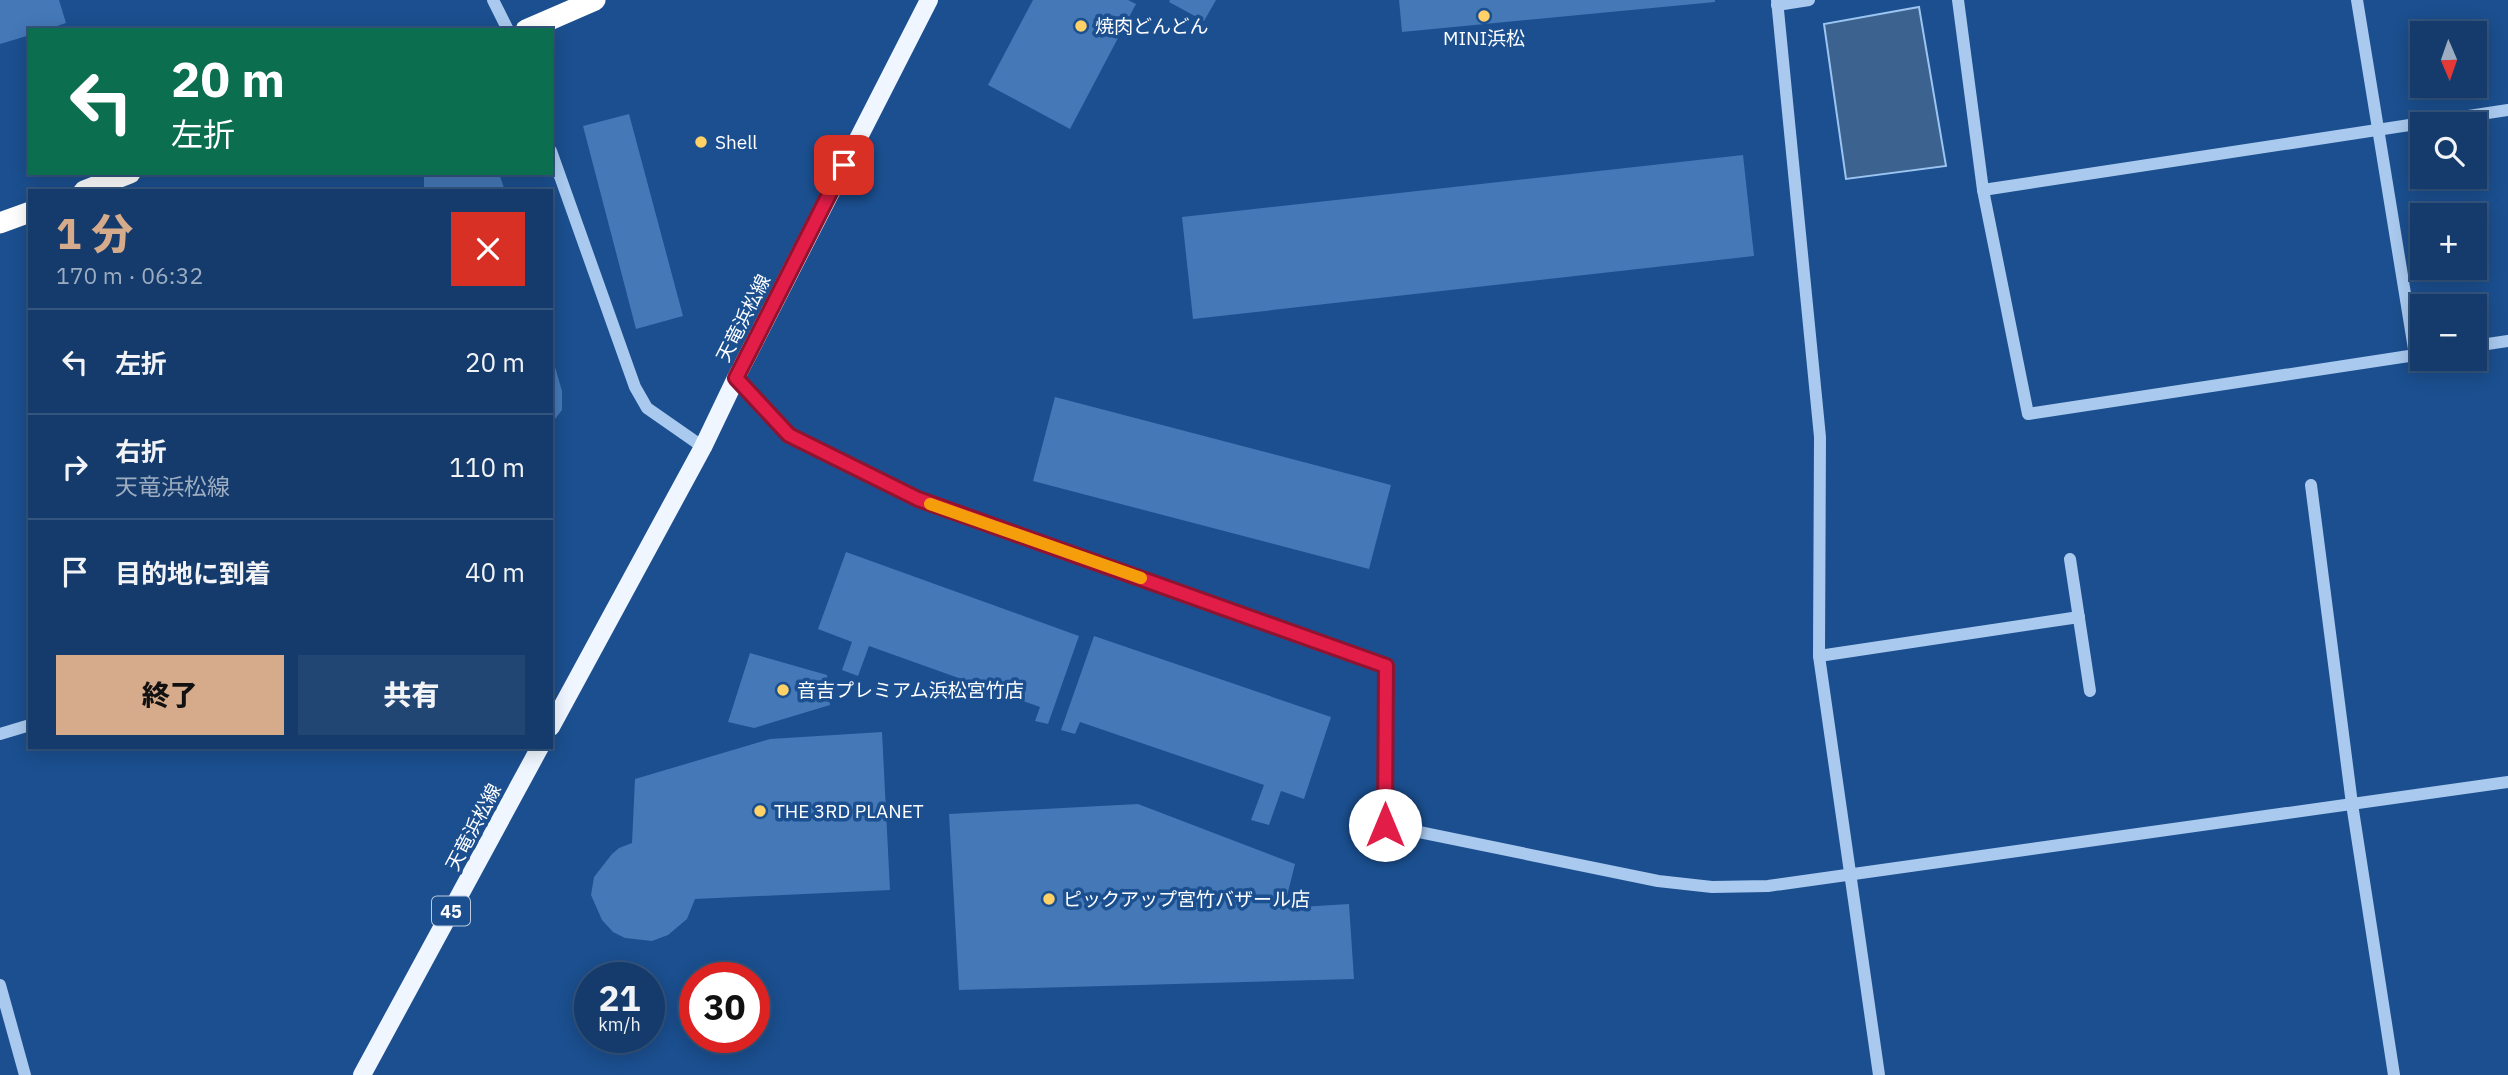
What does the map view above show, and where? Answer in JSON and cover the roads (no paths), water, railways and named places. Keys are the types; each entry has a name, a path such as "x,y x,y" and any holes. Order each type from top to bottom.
{"highway":[{"path":"531,28 595,0"},
{"path":"89,189 125,175"},
{"path":"0,223 28,213"}],"main road":[{"name":"天竜浜松線","path":"553,723 703,447 929,0"},
{"name":"天竜浜松線","path":"362,1075 539,749"}],"street":[{"path":"493,0 507,28"},
{"path":"1808,0 1777,3 1820,437 1819,656 1879,1075"},
{"path":"1958,0 1983,190 2028,414 2410,355"},
{"path":"2357,0 2410,308"},
{"path":"1983,190 2508,110"},
{"path":"553,156 635,387 647,408 703,447"},
{"path":"2487,344 2508,341"},
{"path":"736,378 789,435 918,499 1386,666 1385,825 1658,881 1712,887 1768,886 2508,782"},
{"path":"2311,485 2352,804 2394,1075"},
{"path":"2070,559 2090,691"},
{"path":"1819,656 2079,617"},
{"path":"0,734 28,726"},
{"path":"0,985 25,1075"}],"water":[{"path":"1919,7 1946,166 1846,179 1824,24"}],"place":[{"name":"MINI浜松","path":"1484,16"},
{"name":"焼肉どんどん","path":"1081,26"},
{"name":"Shell","path":"701,142"},
{"name":"音吉プレミアム浜松宮竹店","path":"783,690"},
{"name":"THE 3RD PLANET","path":"760,811"},
{"name":"ピックアップ宮竹バザール店","path":"1049,899"}]}
